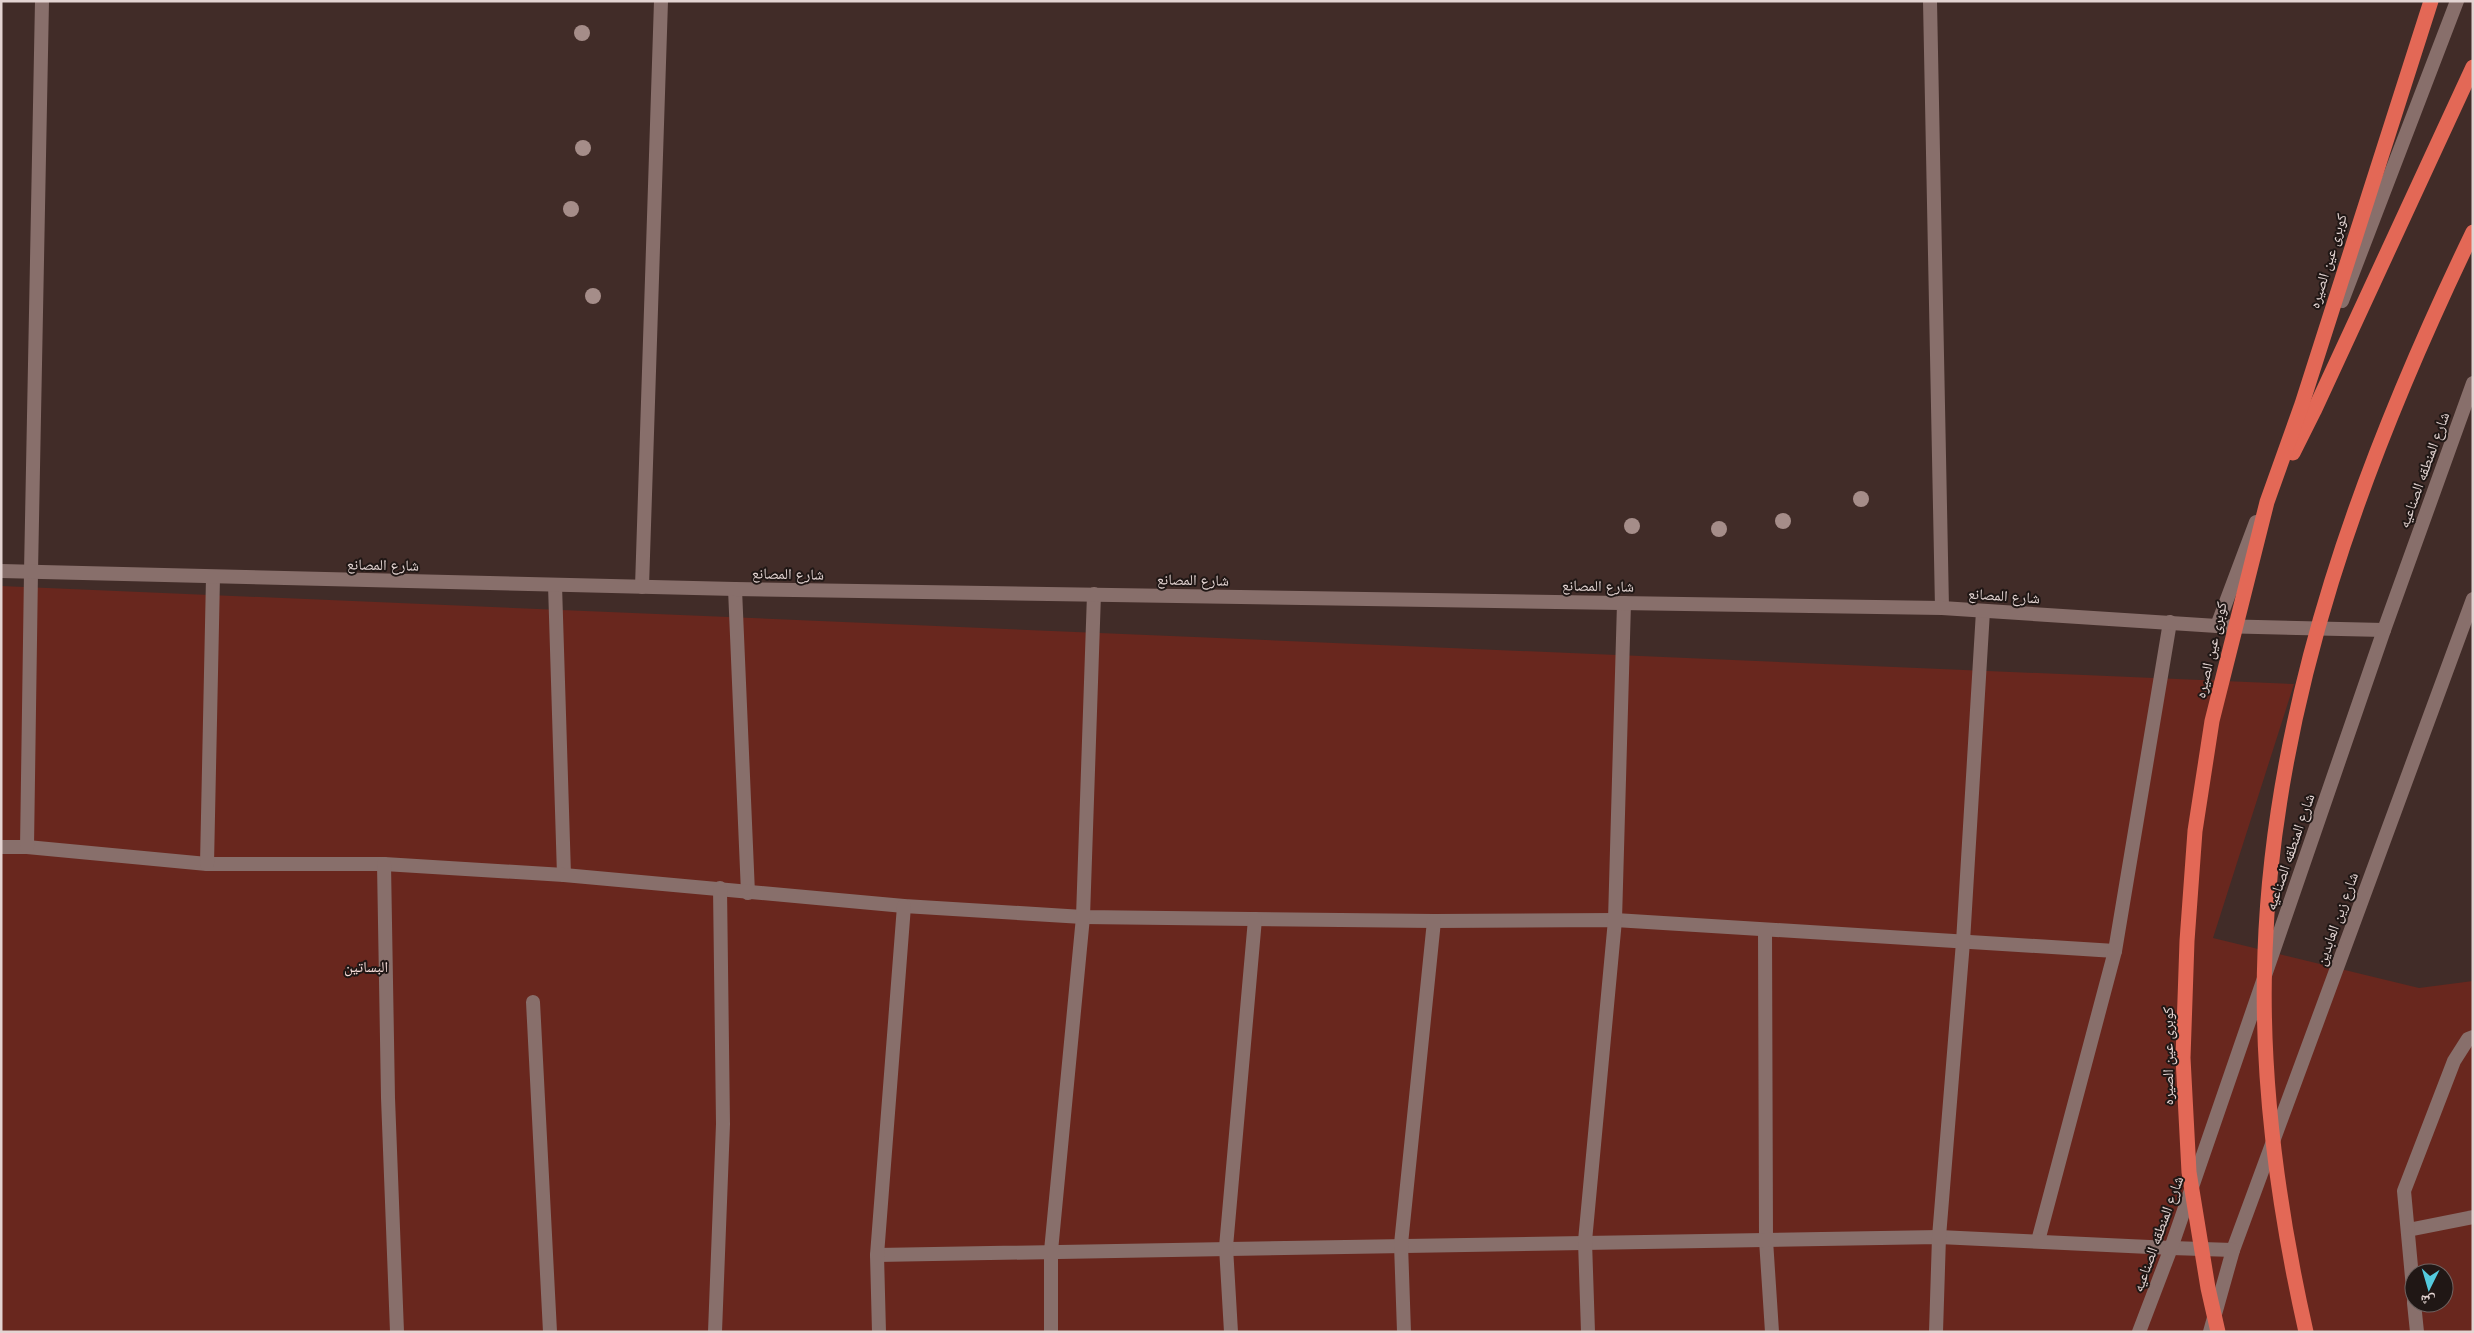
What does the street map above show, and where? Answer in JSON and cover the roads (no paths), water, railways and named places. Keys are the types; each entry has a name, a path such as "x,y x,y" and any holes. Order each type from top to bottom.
{"highway":[{"name":"كوبرى عين الصيره","path":"2218,1332 2208,1288 2189,1172 2183,1058 2187,941 2195,831 2212,721 2267,502 2302,404 2431,1"},
{"path":"2267,502 2314,411 2473,67"},
{"path":"2306,1332 2293,1274 2276,1170 2266,1064 2264,952 2274,843 2291,736 2321,614 2382,435 2425,331 2473,232"}],"street":[{"path":"27,847 42,1"},
{"path":"642,587 661,1"},
{"path":"1930,1 1942,608"},
{"path":"2216,626 2457,1"},
{"name":"شارع المنطقه الصناعيه","path":"2139,1332 2171,1248 2384,630 2473,383"},
{"name":"شارع المصانع","path":"1,571 735,589 1942,608 2216,626 2384,630"},
{"path":"207,864 213,577"},
{"path":"555,585 564,875"},
{"path":"735,589 748,893"},
{"path":"1051,1332 1050,1251 1083,917 1094,594"},
{"name":"شارع زين العابدين","path":"2210,1332 2233,1250 2473,600"},
{"path":"1588,1332 1585,1242 1615,920 1624,603"},
{"path":"1936,1332 1939,1236 1963,942 1983,611"},
{"path":"2038,1241 2114,950 2170,622"},
{"path":"1,847 27,847 207,864 384,864 564,875 904,906 1083,917 1434,921 1615,920 2114,950"},
{"path":"384,864 388,1098 397,1332"},
{"path":"715,1332 723,1124 720,888"},
{"path":"880,1332 877,1255 904,906"},
{"path":"1231,1332 1226,1247 1255,919"},
{"path":"1404,1332 1401,1244 1434,921"},
{"path":"1764,930 1766,1240 1772,1332"},
{"path":"533,1002 550,1332"},
{"path":"2411,1263 2404,1191 2454,1061 2468,1039 2473,1036"},
{"path":"2408,1230 2473,1217"},
{"path":"877,1255 1226,1247 1939,1236 2233,1250"},
{"path":"2415,1313 2417,1332"}],"park label":[{"name":"البساتين","path":"366,967"}]}
